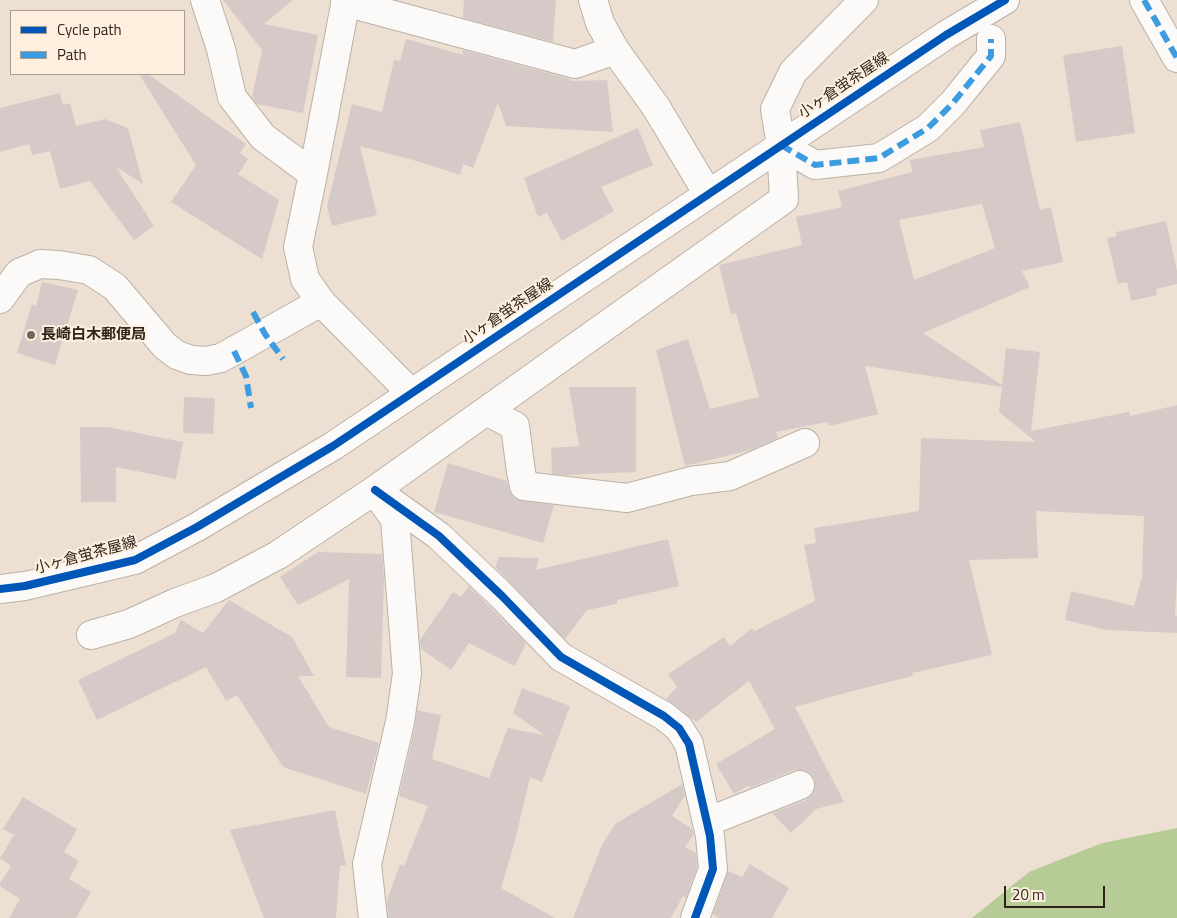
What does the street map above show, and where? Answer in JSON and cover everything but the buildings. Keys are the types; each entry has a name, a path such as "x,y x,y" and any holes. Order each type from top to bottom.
{"street":[{"path":"205,0 221,49 232,97 263,137 313,174"},
{"path":"593,0 600,23 615,50 656,108 708,194"},
{"path":"92,636 129,624 175,603 216,588 278,555 486,412 784,199 781,145 775,109 793,72 864,0"},
{"name":"小ヶ倉蛍茶屋線","path":"0,589 24,586 135,560 198,527 333,446 946,35 1005,0"},
{"path":"1144,0 1177,58"},
{"path":"412,393 321,302 305,279 298,247 346,1 575,64 615,50"},
{"path":"781,145 815,165 879,158 928,128 953,102 991,56 991,39"},
{"path":"0,299 20,273 40,264 89,270 115,287 165,346 177,355 191,360 206,361 221,358 321,302"},
{"path":"486,412 515,426 524,486 627,498 691,481 730,476 804,443"},
{"path":"375,490 439,536 502,596 561,657 664,716 679,728 689,744 710,836 713,869 695,918"},
{"path":"374,918 367,864 400,722 407,674 395,520 375,490"},
{"path":"707,822 800,785"}],"green space":[{"path":"1177,828 1177,918 972,918 1029,872 1102,843"}],"marked path":[{"path":"1144,0 1177,58"},
{"path":"781,145 815,165 879,158 928,128 953,103 991,56 991,39"},
{"path":"253,312 265,334 283,359"},
{"path":"234,351 246,376 251,408"}],"cycle path":[{"path":"0,589 25,586 135,560 197,527 333,446 946,35 1005,0"},
{"path":"375,490 439,536 502,596 561,657 664,716 679,728 689,744 710,836 713,869 695,918"}],"place":[{"name":"長崎白木郵便局","path":"31,335"}]}
